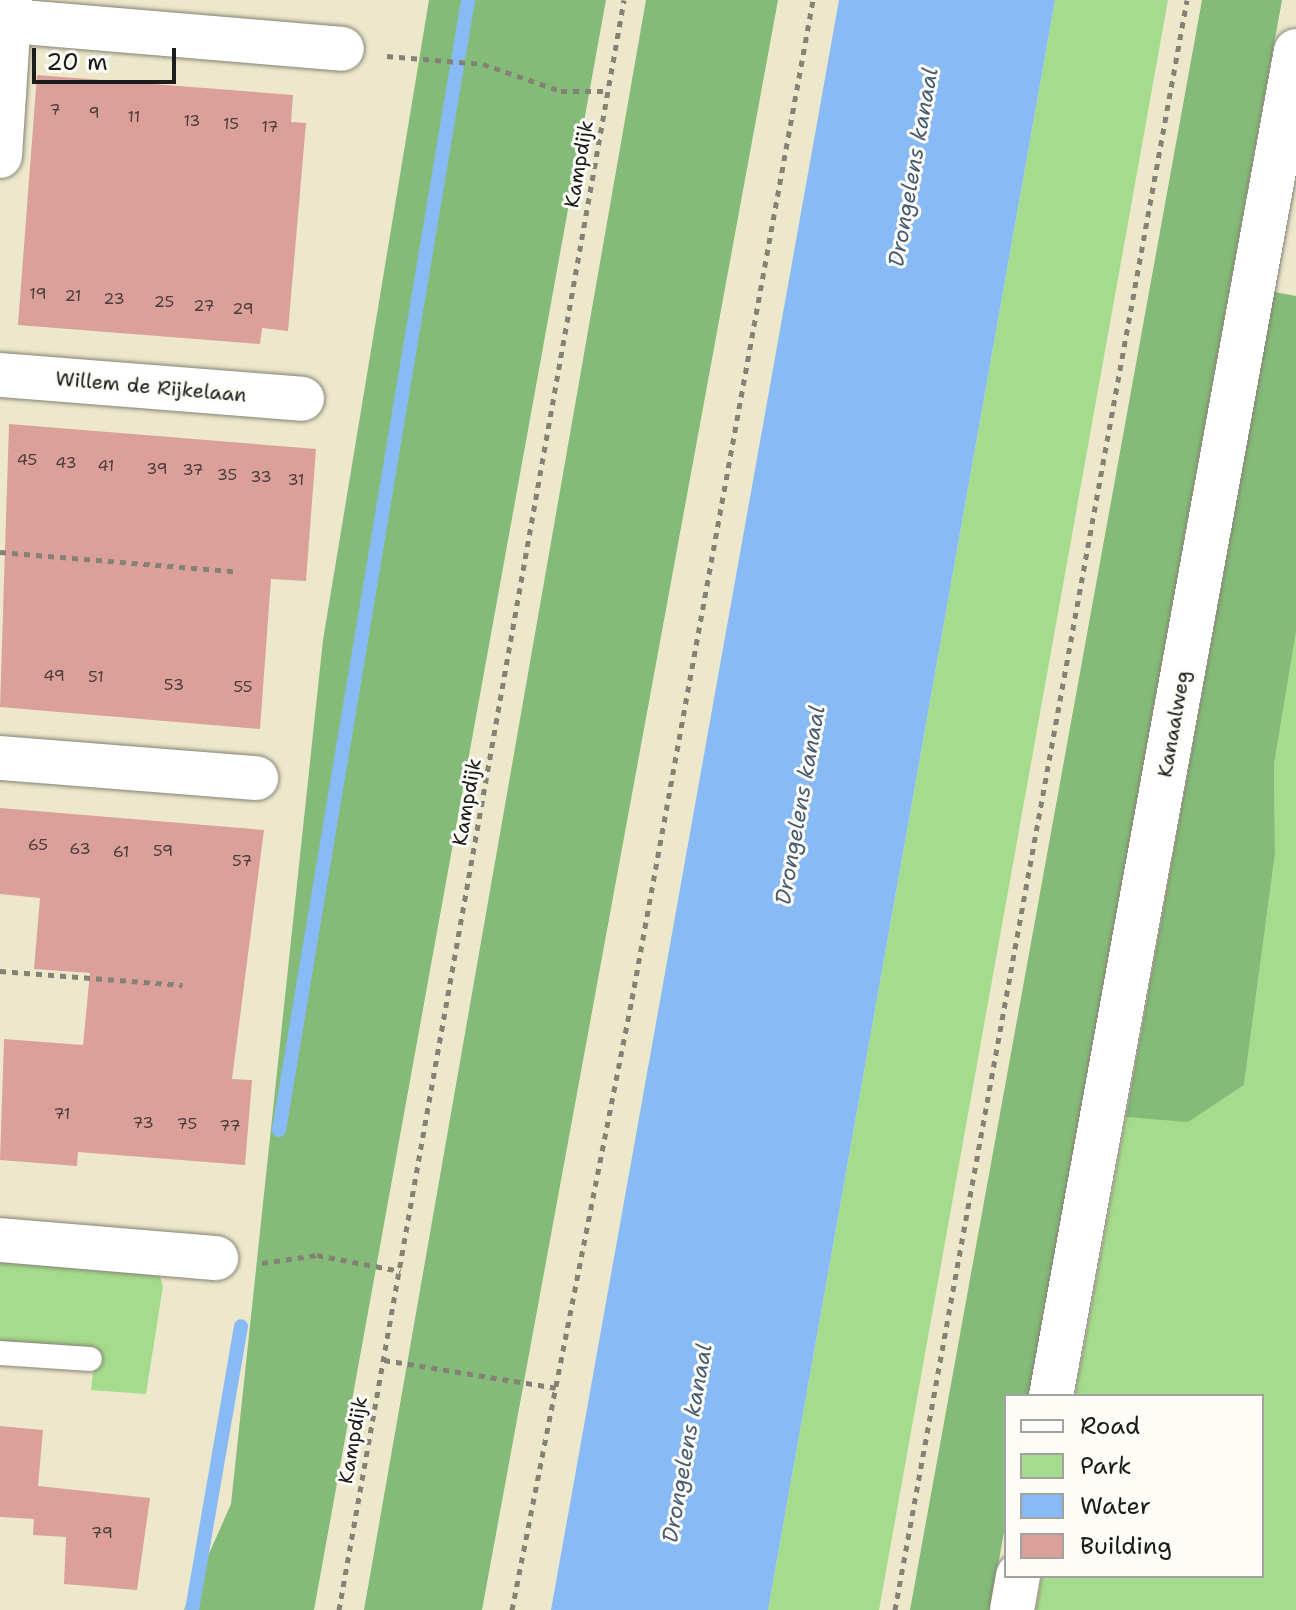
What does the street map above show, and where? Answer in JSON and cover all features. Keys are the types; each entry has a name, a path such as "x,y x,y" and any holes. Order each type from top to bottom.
{"street":[{"path":"0,156 10,10 342,49"},
{"name":"Kanaalweg","path":"1051,1394 1296,51"},
{"name":"Willem de Rijkelaan","path":"0,375 302,399"},
{"path":"0,758 256,778"},
{"path":"0,1240 216,1258"},
{"path":"1012,1610 1018,1578"}],"lane":[{"path":"0,1353 90,1359"}],"path":[{"name":"Kampdijk","path":"339,1610 624,0"},
{"path":"512,1610 556,1388 813,0"},
{"path":"895,1610 1187,0"},
{"path":"414,60 483,64 561,91 608,91"},
{"path":"0,552 233,571"},
{"path":"0,971 182,985"},
{"path":"216,1258 221,1275 317,1255 400,1271"},
{"path":"384,1360 556,1388"}],"green space":[{"path":"429,0 606,0 314,1610 184,1610 231,1504 323,640"},
{"path":"646,0 778,0 482,1610 364,1610"},
{"path":"1055,0 1168,0 879,1610 768,1610"},
{"path":"1202,0 1282,0 1029,1394 1004,1394 1004,1532 990,1610 910,1610"},
{"path":"1274,292 1296,296 1296,632 1274,765 1275,854 1244,1085 1188,1122 1126,1117"},
{"path":"1296,632 1296,1610 1036,1610 1042,1578 1264,1578 1264,1394 1075,1394 1126,1117 1188,1121 1244,1085 1275,854 1274,765"},
{"path":"0,1251 158,1270 163,1286 146,1394 91,1390 96,1348 0,1341"}],"water":[{"name":"Drongelens kanaal","path":"839,0 1055,0 768,1610 551,1610"}],"building":[{"path":"37,75 293,95 291,122 306,123 288,331 262,328 260,344 18,325"},
{"path":"9,424 316,449 306,581 271,579 260,729 0,707"},
{"path":"0,808 264,830 232,1079 252,1080 245,1165 78,1152 77,1166 0,1160 4,1039 83,1045 90,973 34,969 40,898 0,894"},
{"path":"0,1426 43,1430 38,1486 150,1498 137,1590 64,1584 66,1537 33,1535 34,1519 0,1517"}],"waterway":[{"path":"279,1130 468,0"},
{"path":"192,1610 241,1326"}]}
